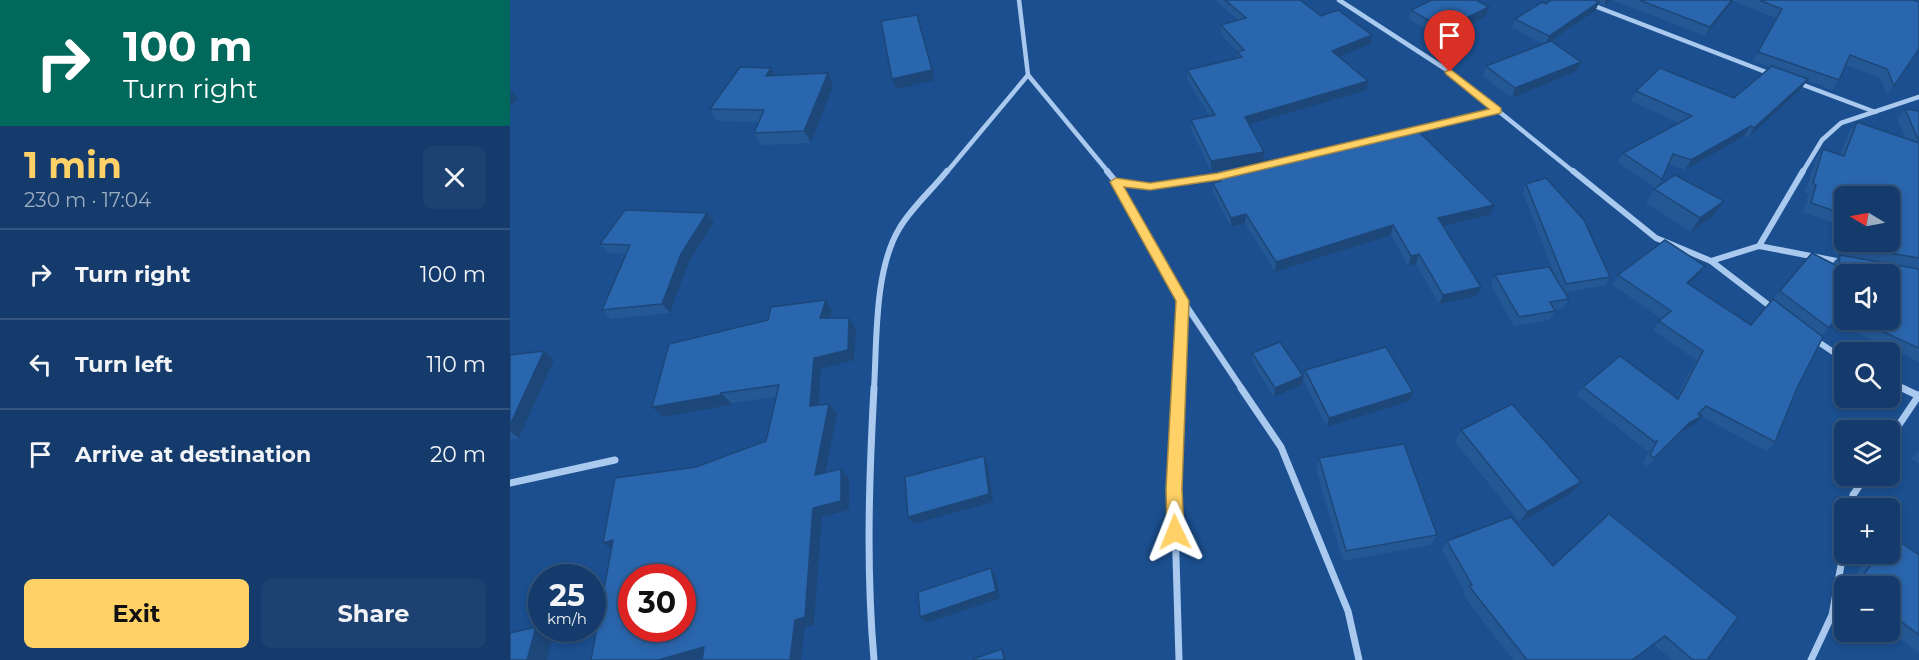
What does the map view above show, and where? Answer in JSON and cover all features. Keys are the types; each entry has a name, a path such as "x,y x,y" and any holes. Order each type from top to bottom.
{"street":[{"path":"1019,0 1028,75 1116,182 1183,301 1281,447 1348,611 1359,660"},
{"path":"1339,0 1450,72 1656,238 1711,261 1786,318"},
{"path":"1578,0 1779,76"},
{"path":"874,660 870,630 868,509 880,296 886,263 899,229 1028,75"},
{"path":"1789,80 1875,112"},
{"path":"1759,246 1822,140 1841,123 1919,97"},
{"path":"1253,168 1497,111"},
{"path":"1116,182 1150,186 1229,174"},
{"path":"1711,261 1759,246 1849,263"},
{"path":"1179,660 1174,489 1183,301"},
{"path":"1804,332 1834,354"},
{"path":"1900,387 1918,395 1900,423"},
{"path":"510,483 615,460"},
{"path":"1811,660 1833,615 1842,564"}],"building":[{"path":"1225,0 1300,0 1321,16 1338,10 1372,35 1332,51 1368,81 1245,117 1264,152 1211,161 1191,120 1215,115 1187,70 1242,57 1237,52 1244,50 1221,25 1246,18"},
{"path":"1432,0 1476,0 1489,7 1443,29 1411,10"},
{"path":"1551,0 1599,2 1549,36 1515,19 1542,2 1546,4"},
{"path":"1639,0 1732,0 1710,27"},
{"path":"1759,0 1913,0 1919,2 1919,49 1894,86 1887,69 1850,55 1839,80 1758,52 1782,9"},
{"path":"917,15 932,70 892,79 881,21"},
{"path":"1551,41 1581,62 1515,88 1486,66"},
{"path":"1772,66 1808,79 1754,128 1751,126 1691,160 1673,154 1662,179 1623,153 1692,116 1636,91 1660,68 1734,98"},
{"path":"740,67 771,68 766,76 828,73 804,131 754,133 764,110 710,109"},
{"path":"1905,109 1919,111 1919,141"},
{"path":"1857,122 1919,143 1919,258 1883,252 1900,252 1900,186 1834,186 1834,211 1811,203 1816,185 1813,183 1823,149 1844,156"},
{"path":"1417,130 1494,205 1438,218 1481,287 1443,295 1419,254 1411,256 1393,225 1276,262 1246,214 1231,218 1213,183 1221,181 1216,171 1269,160 1272,166"},
{"path":"1675,175 1724,201 1700,218 1654,189"},
{"path":"1546,178 1584,220 1610,277 1566,284 1526,184"},
{"path":"625,210 707,213 681,254 662,304 602,310 630,245 600,244"},
{"path":"1665,240 1705,266 1687,283 1751,325 1773,299 1823,337 1797,388 1775,442 1706,406 1698,414 1702,416 1689,423 1654,458 1650,455 1657,441 1655,442 1583,387 1620,356 1678,399 1703,351 1659,321 1671,311 1618,275"},
{"path":"1812,253 1834,264 1834,321 1829,328 1780,291"},
{"path":"1840,255 1891,264 1839,264"},
{"path":"1900,266 1919,269 1919,348 1879,330 1900,330"},
{"path":"1549,267 1569,299 1550,302 1555,311 1519,317 1495,275"},
{"path":"826,300 820,318 849,318 848,350 814,358 810,406 829,404 815,475 841,469 841,501 813,508 805,617 795,620 790,660 702,660 704,647 658,660 591,660 594,642 606,642 606,578 613,540 603,543 615,478 696,467 766,441 779,385 721,393 721,395 652,407 669,344 768,320 771,307"},
{"path":"1280,342 1303,376 1275,388 1252,353"},
{"path":"1386,347 1413,392 1329,418 1305,370"},
{"path":"544,351 510,425 510,355"},
{"path":"1512,404 1581,482 1527,512 1461,430"},
{"path":"1404,444 1437,535 1346,551 1319,458"},
{"path":"984,456 989,494 908,517 905,477"},
{"path":"1609,514 1738,617 1707,660 1693,660 1665,636 1632,660 1527,660 1469,586 1472,585 1447,541 1511,517 1553,566"},
{"path":"1900,542 1919,555 1919,635 1900,621 1900,576 1862,576 1872,564 1900,564"},
{"path":"991,568 996,591 920,617 918,592"},
{"path":"528,629 528,642 532,642 527,660 510,660 510,633"},
{"path":"1002,649 1004,660 973,660 973,659"}],"route":[{"path":"1175,532 1174,489 1183,301 1144,236 1116,182 1150,186 1218,177 1497,111 1450,72"}]}
